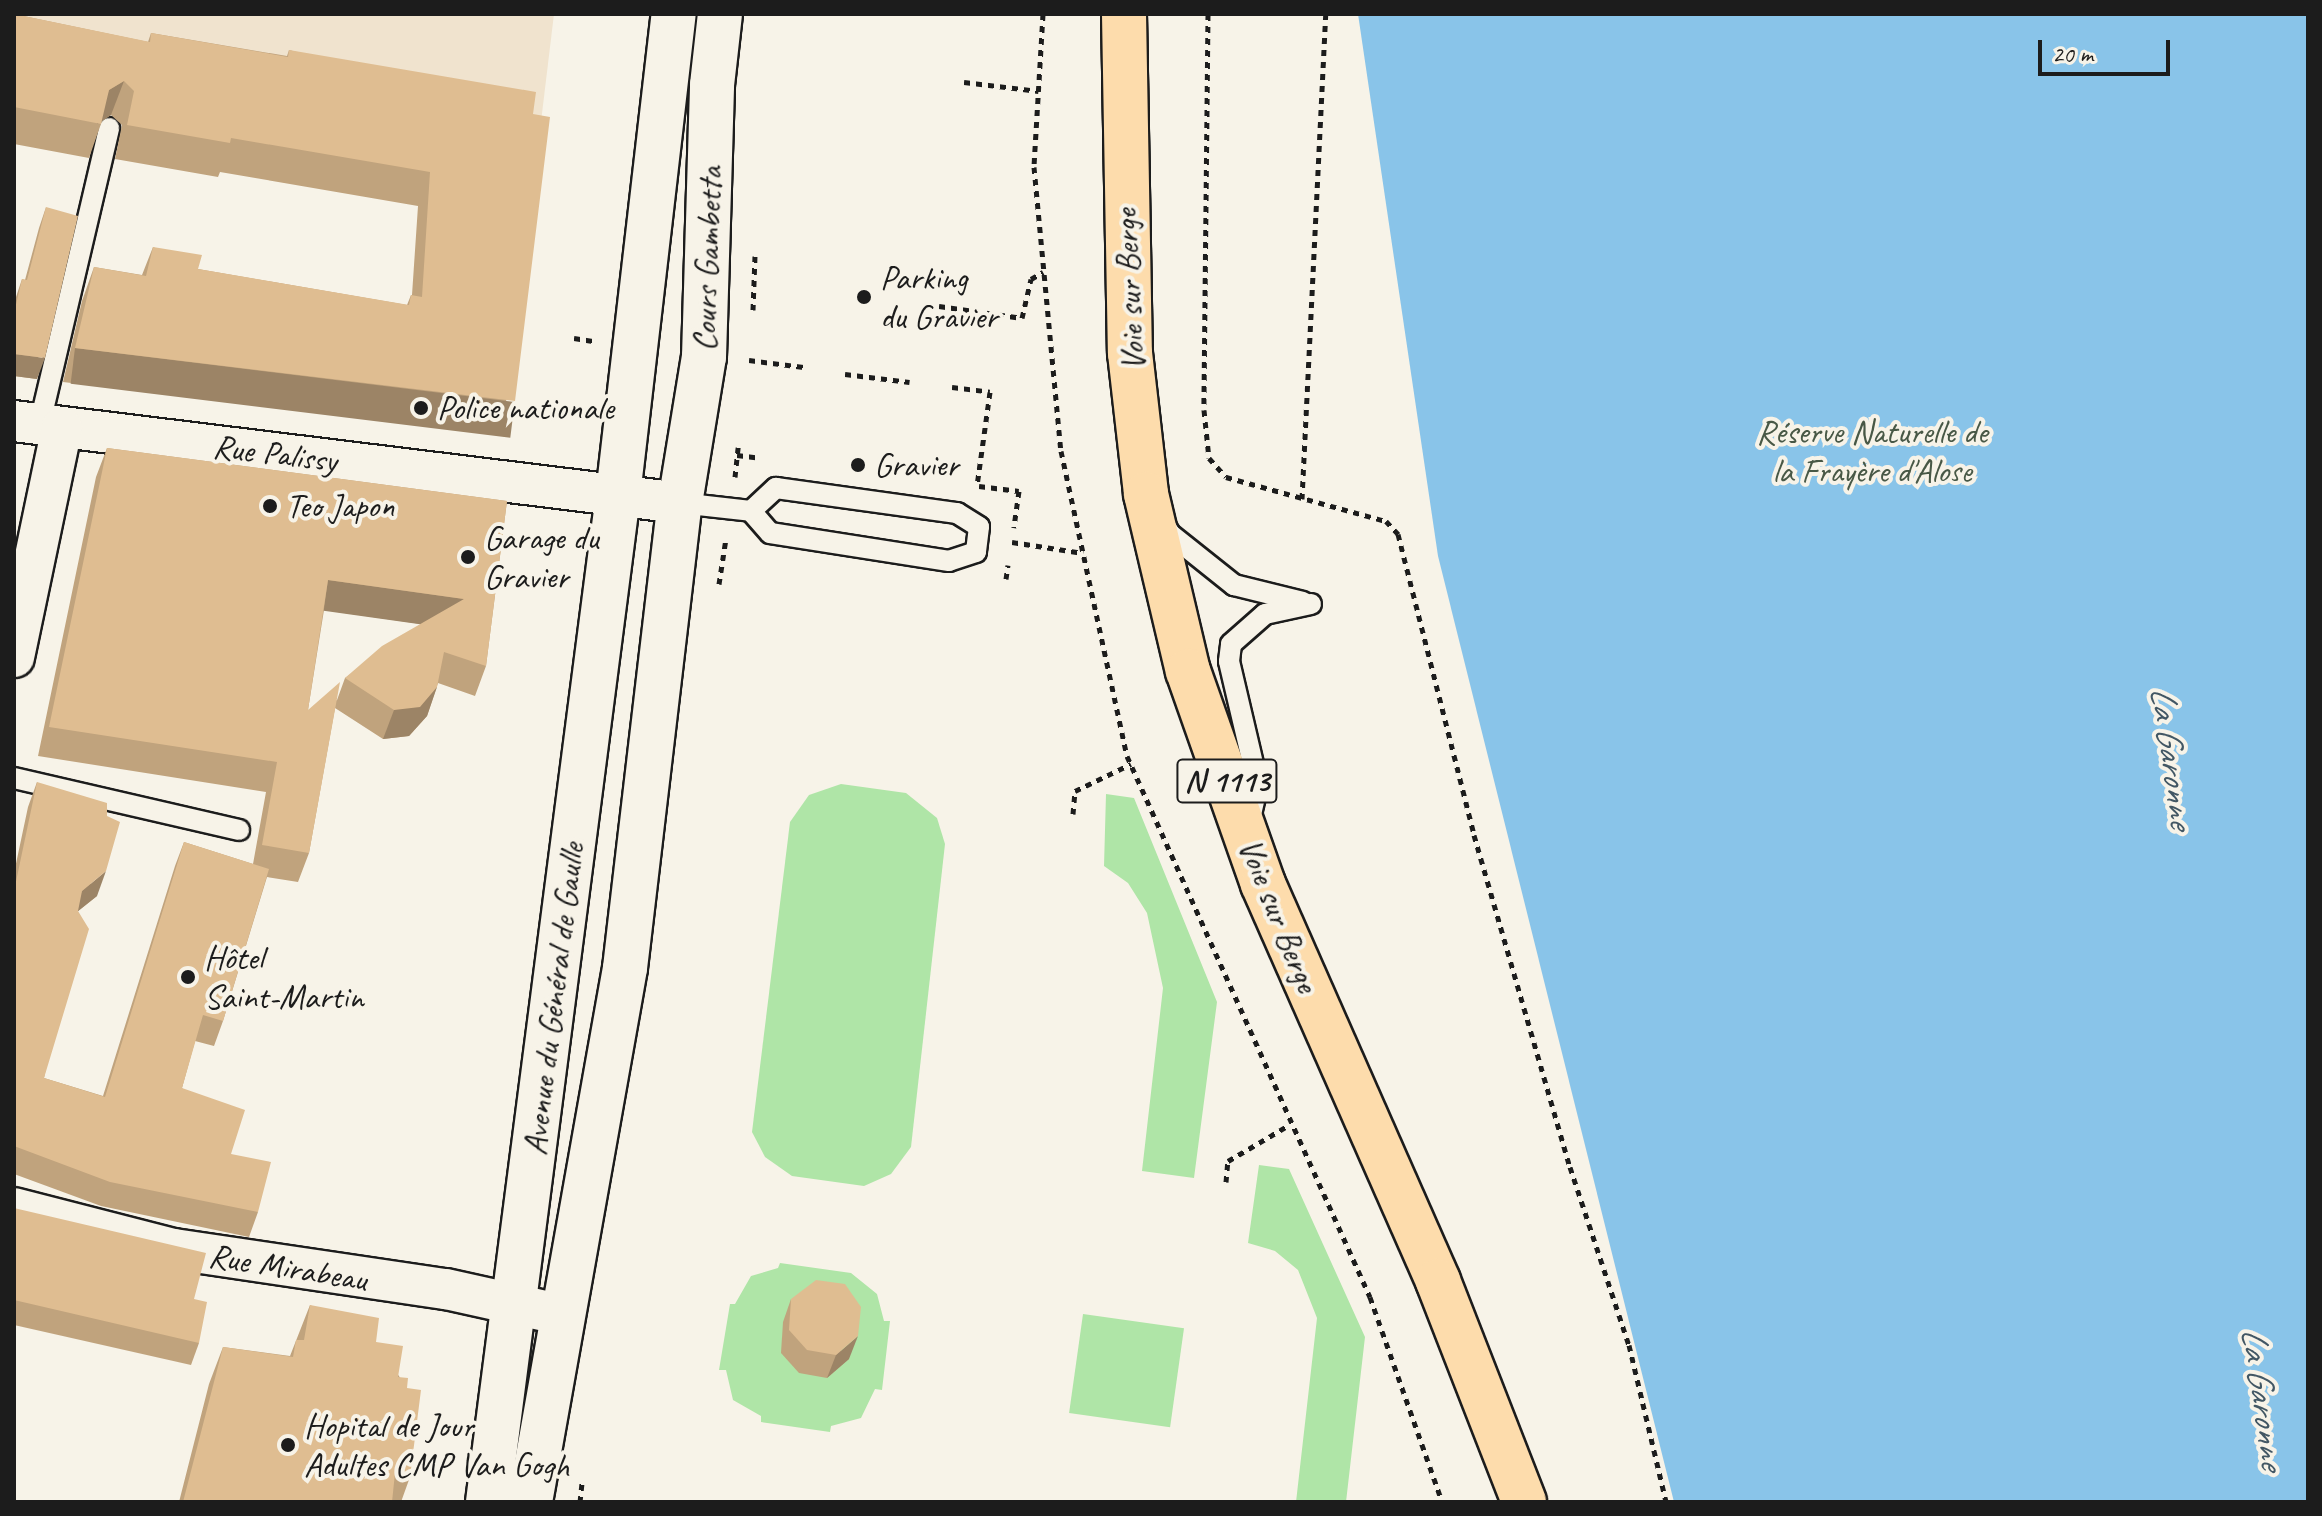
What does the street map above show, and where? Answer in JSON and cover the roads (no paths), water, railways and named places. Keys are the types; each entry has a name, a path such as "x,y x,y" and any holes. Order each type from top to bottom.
{"main road":[{"name":"Cours Gambetta","path":"618,495 674,14"},
{"name":"Cours Gambetta","path":"680,503 704,357 712,85 720,14"},
{"name":"Voie sur Berge","path":"1124,14 1129,323 1146,494 1188,671 1245,833 1438,1281 1524,1502"},
{"name":"Avenue du Général de Gaulle","path":"488,1502 618,495"},
{"name":"Avenue du Général de Gaulle","path":"530,1502 625,968 680,503"}],"street":[{"name":"Rue Palissy","path":"39,424 680,503"},
{"path":"14,657 39,424"},
{"name":"Rue Mirabeau","path":"14,1208 174,1249 514,1304 563,1315"}],"lane":[{"path":"39,424 109,128"},
{"path":"680,503 751,511 770,533 949,561 976,552 979,527 957,513 776,488 751,511"},
{"path":"1146,494 1170,534 1219,576 1260,594 1311,604 1265,614 1231,644 1229,661 1258,785 1245,833"},
{"path":"14,778 239,830"}],"water":[{"name":"Réserve Naturelle de la Frayère d'Alose","path":"1358,14 2308,14 2308,1502 1674,1502 1438,556"}],"place":[{"name":"Parking du Gravier","path":"864,297"},
{"name":"Police nationale","path":"421,408"},
{"name":"Gravier","path":"858,465"},
{"name":"Teo Japon","path":"270,506"},
{"name":"Garage du Gravier","path":"468,557"},
{"name":"Hôtel Saint-Martin","path":"188,977"},
{"name":"Hopital de Jour Adultes CMP Van Gogh","path":"288,1445"}],"water label":[{"name":"La Garonne","path":"2172,757"},
{"name":"La Garonne","path":"2263,1398"}]}
